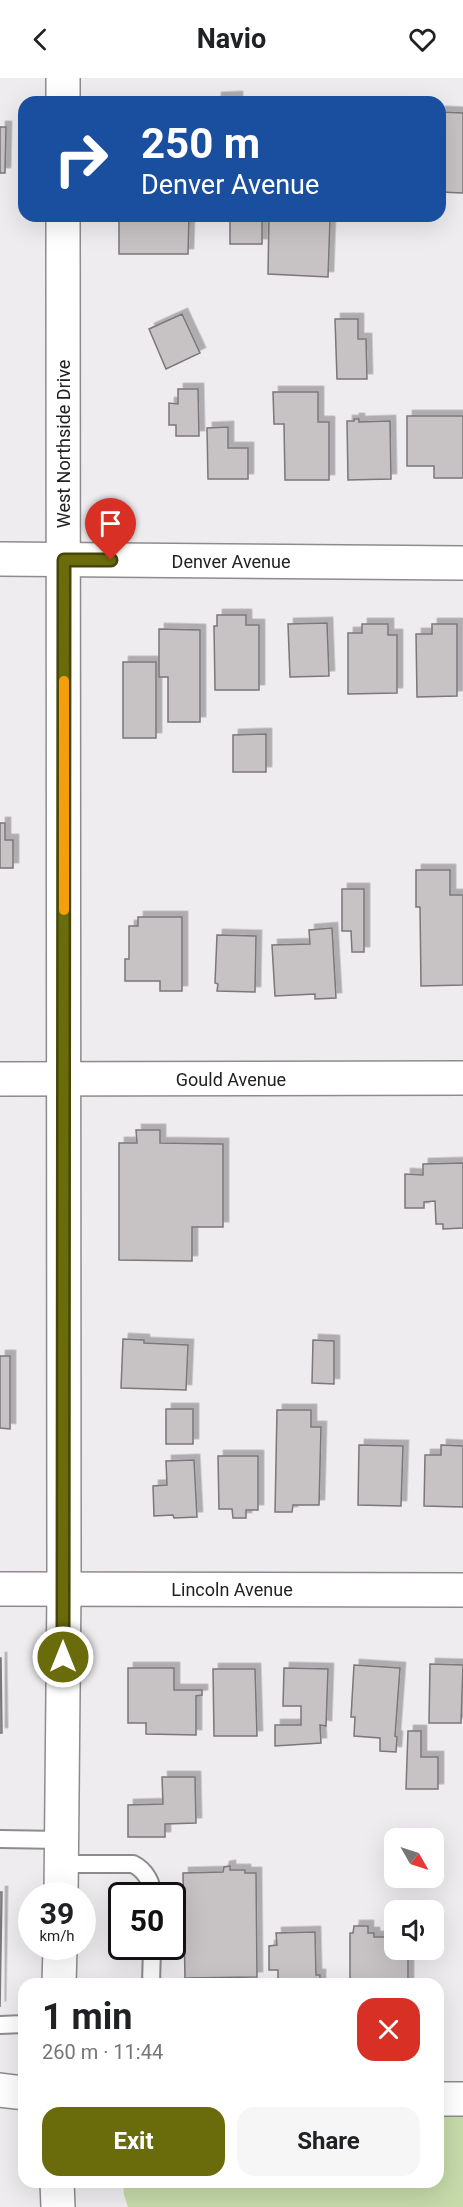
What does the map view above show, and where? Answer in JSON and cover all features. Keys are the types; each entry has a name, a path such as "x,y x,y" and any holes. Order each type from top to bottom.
{"main road":[{"path":"63,78 63,96"},
{"name":"West Northside Drive","path":"61,1882 64,1589 63,222"},
{"name":"Denver Avenue","path":"0,559 463,563"},
{"name":"Gould Avenue","path":"0,1079 463,1078"},
{"name":"Lincoln Avenue","path":"0,1589 463,1590"},
{"path":"59,1978 60,1960"},
{"path":"0,2090 18,2092"},
{"path":"444,2099 463,2099"},
{"path":"57,2188 58,2207"}],"lane":[{"path":"0,1839 133,1864 142,1868 149,1882"},
{"path":"152,1960 152,1978"},
{"path":"0,2025 18,2024"}],"green space":[{"path":"444,2111 463,2111 463,2207 128,2207 123,2188 444,2188"}],"building":[{"path":"446,112 463,113 463,193 446,192"},
{"path":"0,127 6,127 5,173 0,173"},
{"path":"119,222 189,222 188,254 119,254"},
{"path":"230,222 262,222 262,244 230,244"},
{"path":"269,222 330,222 328,277 268,274"},
{"path":"182,314 200,353 166,369 149,329"},
{"path":"335,319 358,319 358,339 366,339 367,379 337,379"},
{"path":"178,389 198,389 199,436 176,436 176,425 169,425 169,403 178,404"},
{"path":"273,392 318,392 318,422 329,422 329,480 285,480 284,424 274,424"},
{"path":"407,416 463,416 463,478 434,478 434,466 407,466"},
{"path":"354,419 359,419 359,422 390,421 391,479 348,480 347,421 354,421"},
{"path":"228,427 228,448 248,448 248,479 208,479 207,428"},
{"path":"217,615 246,615 246,625 259,625 259,690 215,690 214,626 217,626"},
{"path":"327,623 329,676 290,677 288,624"},
{"path":"362,624 388,624 388,635 397,635 397,693 348,694 348,633 362,633"},
{"path":"432,624 457,624 457,696 417,697 416,634 432,634"},
{"path":"159,629 200,630 200,722 168,722 168,677 159,677"},
{"path":"123,662 156,662 156,738 123,738"},
{"path":"266,734 266,772 233,772 233,735"},
{"path":"0,823 5,823 5,840 13,840 13,868 0,868"},
{"path":"416,870 450,870 450,895 463,895 463,985 421,986 420,907 416,907"},
{"path":"342,889 364,889 364,952 352,952 351,931 342,931"},
{"path":"138,917 182,917 182,991 160,991 160,981 125,981 125,959 129,959 129,926 138,926"},
{"path":"332,928 336,998 315,999 315,994 275,996 272,945 310,944 309,930"},
{"path":"217,935 256,936 255,992 217,991 218,984 215,983"},
{"path":"136,1130 160,1130 160,1143 223,1144 223,1227 192,1227 192,1261 119,1260 119,1143 137,1143"},
{"path":"463,1163 463,1228 443,1229 443,1224 436,1224 435,1201 424,1202 424,1208 405,1208 405,1174 423,1175 423,1164"},
{"path":"123,1339 144,1340 144,1343 188,1345 186,1390 121,1388"},
{"path":"313,1340 334,1341 334,1384 312,1383"},
{"path":"0,1356 10,1356 10,1429 0,1428"},
{"path":"166,1409 193,1409 193,1444 166,1444"},
{"path":"277,1410 311,1410 311,1427 321,1427 319,1505 293,1505 292,1512 275,1512"},
{"path":"359,1445 403,1446 401,1506 358,1505"},
{"path":"441,1445 463,1446 463,1507 424,1506 425,1455 441,1455"},
{"path":"218,1456 258,1456 258,1510 246,1510 246,1518 233,1518 232,1509 219,1509"},
{"path":"194,1460 197,1517 154,1516 153,1486 167,1485 166,1461"},
{"path":"1,1658 2,1733 0,1733"},
{"path":"430,1664 463,1665 461,1723 429,1723"},
{"path":"354,1665 400,1668 396,1752 380,1751 380,1738 354,1736 355,1717 351,1717"},
{"path":"128,1668 174,1668 174,1690 202,1690 202,1695 196,1696 196,1735 146,1734 146,1723 128,1723"},
{"path":"284,1668 328,1669 326,1726 320,1725 321,1743 275,1746 275,1725 301,1725 301,1706 283,1706"},
{"path":"213,1669 255,1669 257,1736 214,1736"},
{"path":"408,1731 421,1731 421,1757 438,1757 438,1789 406,1789"},
{"path":"162,1777 195,1777 196,1823 165,1824 165,1837 128,1837 128,1805 163,1804"},
{"path":"230,1866 230,1870 256,1873 257,1977 185,1978 186,1882 183,1882 183,1873 223,1872 224,1867"},
{"path":"0,1892 2,1892 0,2007"},
{"path":"354,1926 368,1926 368,1933 374,1933 374,1937 384,1937 384,1960 408,1960 408,1978 350,1978 350,1933 353,1933"},
{"path":"315,1932 316,1975 320,1975 320,1978 278,1978 278,1970 269,1970 269,1946 277,1945 276,1933"}],"slow traffic":[{"path":"64,681 64,910"}],"route":[{"path":"63,1657 64,560 111,560"}]}
